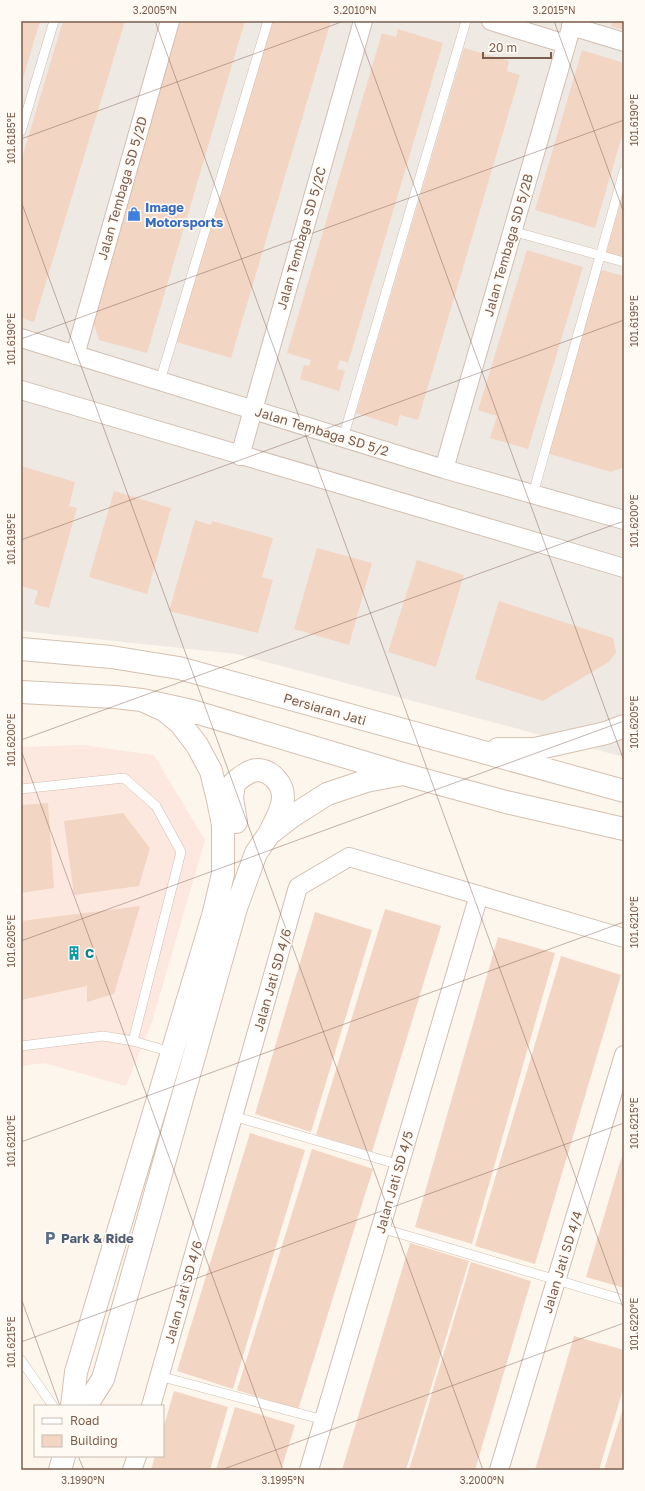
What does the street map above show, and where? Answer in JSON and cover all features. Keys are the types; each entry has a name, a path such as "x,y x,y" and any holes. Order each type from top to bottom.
{"main road":[{"name":"Persiaran Jati","path":"21,649 111,657 179,668 624,791"},
{"path":"21,692 115,697 142,700 192,711 403,774 506,802 624,829"},
{"path":"142,700 164,710 180,723 197,745 211,771 223,825 223,874"},
{"path":"466,748 535,749 606,733 624,726"},
{"path":"72,1405 76,1372 213,916 223,874 235,841 236,820 232,798 234,783 243,775 258,770 272,775 280,784 283,797 281,807 269,834 256,853 236,908 103,1379 87,1405"},
{"path":"269,834 328,794 366,781 403,774"},
{"path":"60,1470 64,1457"}],"street":[{"name":"Jalan Tembaga SD 5/2D","path":"75,355 170,21"},
{"name":"Jalan Tembaga SD 5/2C","path":"240,456 363,21"},
{"path":"492,21 566,44"},
{"path":"572,23 624,42"},
{"name":"Jalan Tembaga SD 5/2B","path":"444,469 572,23"},
{"name":"Jalan Tembaga SD 5/2","path":"21,338 444,469 624,520"},
{"path":"21,390 240,456 624,568"},
{"name":"Jalan Jati SD 4/6","path":"151,1405 298,887 349,856 624,938"},
{"name":"Jalan Jati SD 4/5","path":"309,1470 479,895"},
{"name":"Jalan Jati SD 4/4","path":"499,1470 624,1055"},
{"path":"132,1470 137,1457"}],"lane":[{"path":"21,131 54,21"},
{"path":"160,382 268,21"},
{"path":"343,438 466,21"},
{"path":"533,494 624,171"},
{"path":"512,231 624,262"},
{"path":"21,789 124,778 156,806 181,852 133,1041"},
{"path":"21,1046 103,1036 133,1041 171,1052"},
{"path":"233,1116 400,1165"},
{"path":"381,1228 624,1300"},
{"path":"21,1360 52,1405"},
{"path":"159,1376 324,1420"}],"shaded area":[{"path":"21,21 624,21 624,757 236,654 21,631"},
{"path":"83,745 154,755 205,840 152,1022 126,1086 44,1063 21,1066 21,747"}],"building":[{"path":"21,21 40,21 21,85"},
{"path":"63,21 125,21 34,322 21,318 21,161"},
{"path":"180,21 245,21 147,353 99,340 92,319"},
{"path":"268,21 331,21 231,358 173,341"},
{"path":"612,21 624,21 624,30 611,26"},
{"path":"398,29 443,43 348,363 340,360 337,369 345,371 339,391 300,379 304,365 309,366 311,360 287,353 382,33 396,37"},
{"path":"464,48 509,61 507,71 520,75 418,420 400,415 397,426 356,413"},
{"path":"582,50 624,63 624,129 595,228 535,210"},
{"path":"624,190 624,258 606,253"},
{"path":"527,250 583,267 528,449 490,438 497,416 478,410"},
{"path":"598,269 624,276 624,467 611,472 546,453"},
{"path":"21,466 75,482 69,506 77,508 49,608 34,604 38,591 21,586"},
{"path":"114,491 171,508 147,594 89,577"},
{"path":"195,520 211,525 212,521 273,538 262,577 273,580 258,633 169,611"},
{"path":"317,548 372,563 349,645 294,629"},
{"path":"417,560 464,575 436,667 388,652"},
{"path":"499,601 613,638 616,652 609,662 543,701 475,679"},
{"path":"48,803 54,888 21,893 21,805"},
{"path":"123,813 150,848 139,886 74,895 64,821"},
{"name":"C","path":"140,906 114,994 87,1002 87,986 21,1000 21,921"},
{"path":"385,909 441,926 372,1152 316,1135"},
{"path":"315,912 372,930 311,1132 255,1114"},
{"path":"498,937 555,953 472,1244 415,1227"},
{"path":"561,956 621,975 535,1264 475,1246"},
{"path":"250,1133 305,1150 233,1389 177,1371"},
{"path":"312,1149 373,1169 298,1410 237,1390"},
{"path":"624,1149 624,1288 586,1277"},
{"path":"410,1243 469,1261 406,1470 342,1470"},
{"path":"471,1262 531,1281 475,1470 409,1470"},
{"path":"574,1336 624,1350 624,1384 622,1393 599,1470 535,1470"},
{"path":"174,1391 228,1407 210,1470 151,1470 155,1457 164,1457 164,1426"},
{"path":"624,1405 624,1470 604,1470 615,1434"},
{"path":"235,1407 295,1425 281,1470 216,1470"}],"place":[{"name":"Image Motorsports","path":"134,214"},
{"name":"C","path":"74,953"},
{"name":"Park & Ride","path":"50,1238"}]}
